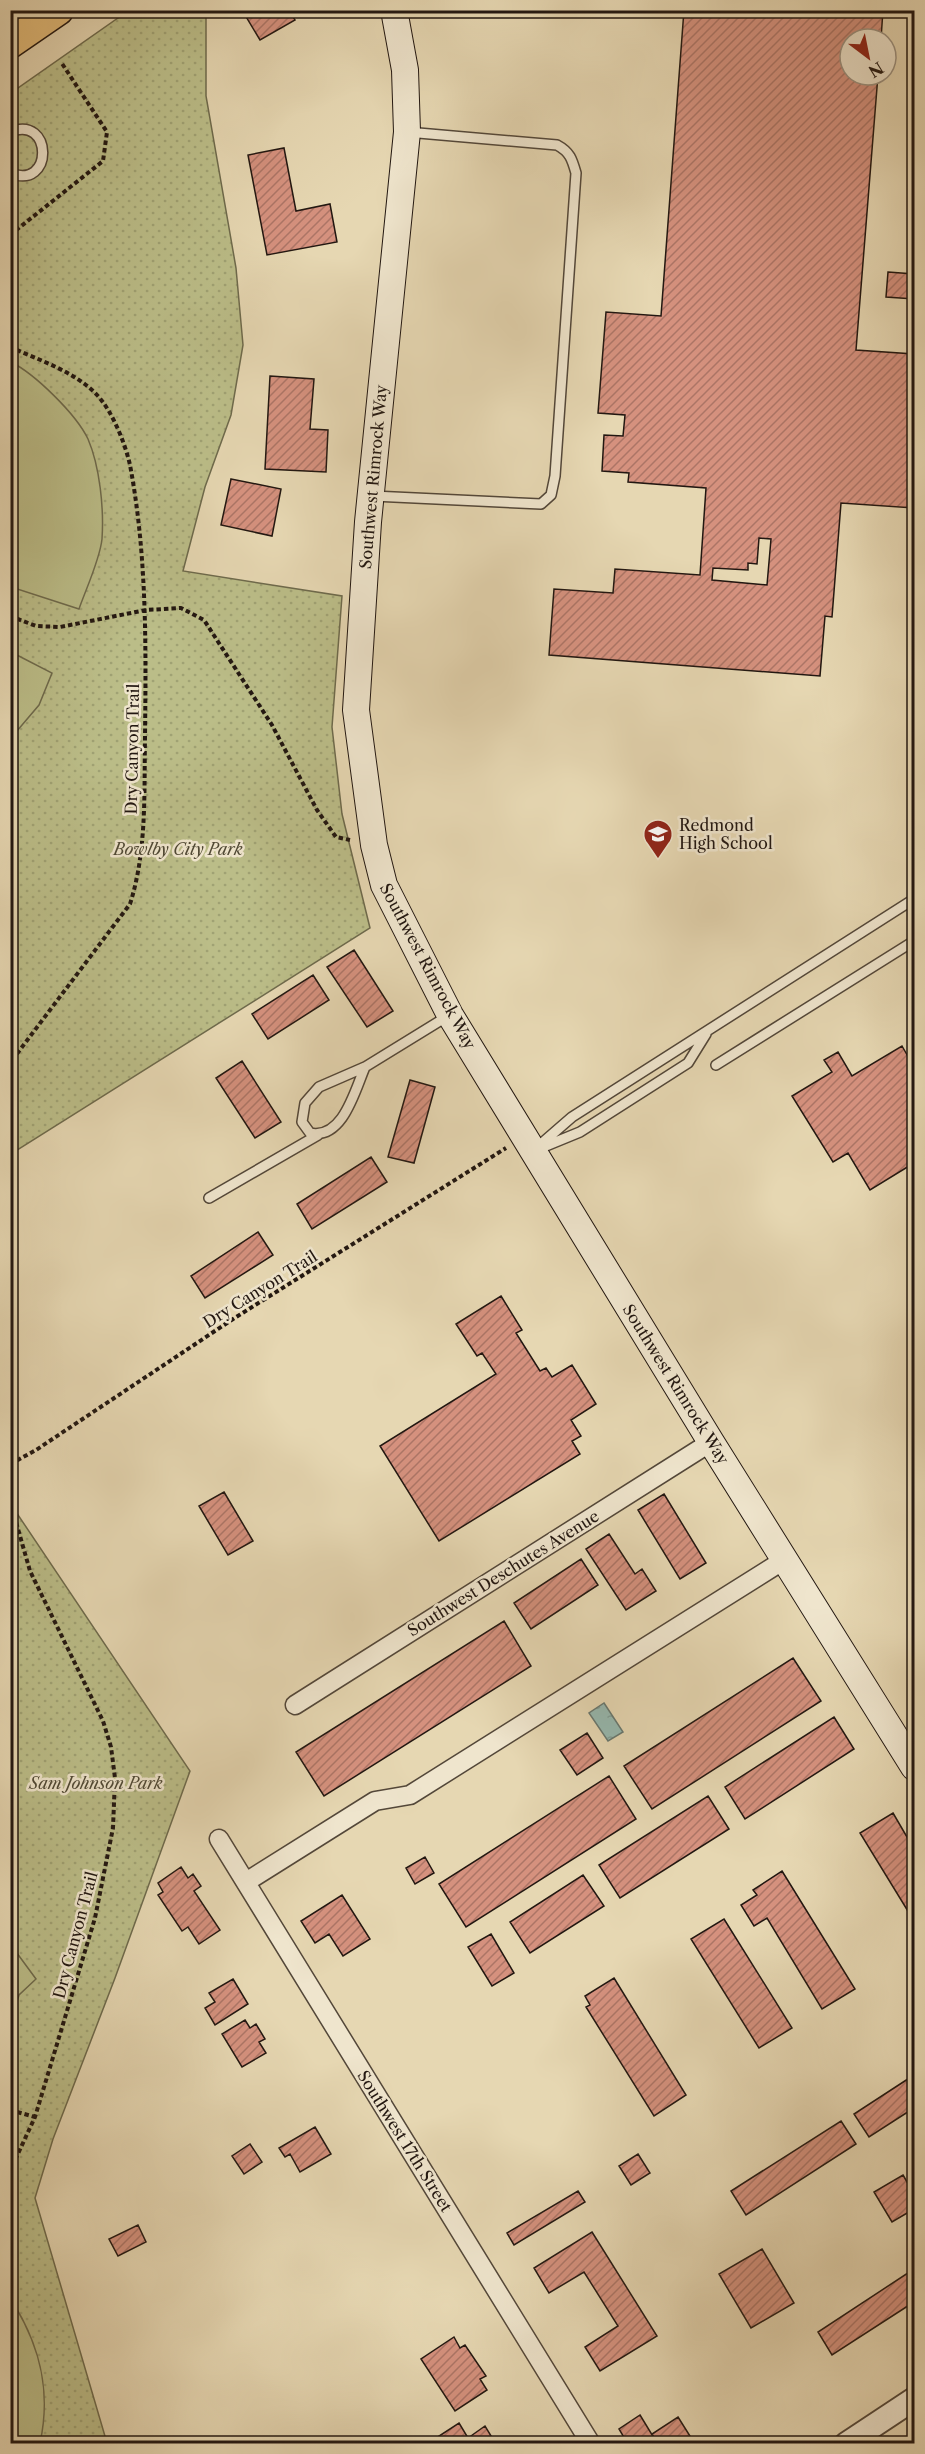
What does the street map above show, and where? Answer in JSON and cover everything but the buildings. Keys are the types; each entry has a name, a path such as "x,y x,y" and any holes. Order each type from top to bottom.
{"highway":[{"path":"10,44 58,10"}],"main road":[{"name":"Southwest Rimrock Way","path":"394,10 405,70 407,132 370,496 356,710 375,845 384,885 450,1015 711,1442 915,1767"}],"street":[{"name":"Southwest Deschutes Avenue","path":"295,1704 711,1442"},
{"path":"246,1882 375,1801 410,1795 784,1560"},
{"name":"Southwest 17th Street","path":"219,1839 591,2444"},
{"path":"846,2444 915,2399"}],"lane":[{"path":"10,132 26,130 34,134 44,148 44,158 33,172 25,176 10,173"},
{"path":"370,496 540,504 551,495 555,476 576,173 572,160 567,150 557,145 407,132"},
{"path":"529,1144 915,899"},
{"path":"716,1065 915,941"},
{"path":"318,1135 310,1133 302,1122 305,1103 319,1087 365,1067 450,1015"},
{"path":"529,1144 580,1132 688,1063 707,1032"},
{"path":"209,1198 332,1129 343,1118 365,1067"}],"path":[{"path":"10,235 103,160 107,132 61,62"},
{"name":"Dry Canyon Trail","path":"10,347 61,370 97,395 115,424 129,463 146,610 144,811 139,876 130,904 10,1063"},
{"path":"10,616 36,626 60,627 146,610 181,608 204,620 272,724 317,810 336,837 375,845"},
{"name":"Dry Canyon Trail","path":"10,1461 14,1462 36,1450 233,1319 529,1144"},
{"path":"10,1272 14,1310 14,1400 10,1409"},
{"name":"Dry Canyon Trail","path":"10,1501 30,1571 104,1721 111,1747 115,1778 113,1828 95,1918 35,2117 10,2171"},
{"path":"10,2110 35,2117"}],"green space":[{"name":"Bowlby City Park","path":"128,11 206,11 206,96 236,268 243,345 231,415 205,487 183,571 342,596 332,727 342,814 370,928 11,1154 11,93"},
{"path":"11,362 43,385 65,407 88,439 96,462 102,502 102,539 96,565 79,609 11,587"},
{"path":"11,652 52,673 39,705 11,738"},
{"name":"Sam Johnson Park","path":"10,1503 190,1771 115,1978 53,2139 35,2198 107,2443 11,2443"},
{"path":"11,1945 36,1979 19,1995 11,2021"},
{"path":"15,2306 31,2339 41,2372 44,2407 40,2443 11,2443 10,2308"}],"water":[{"path":"604,1703 623,1732 608,1741 589,1713"}],"place":[{"name":"Redmond High School","path":"658,860"}]}
